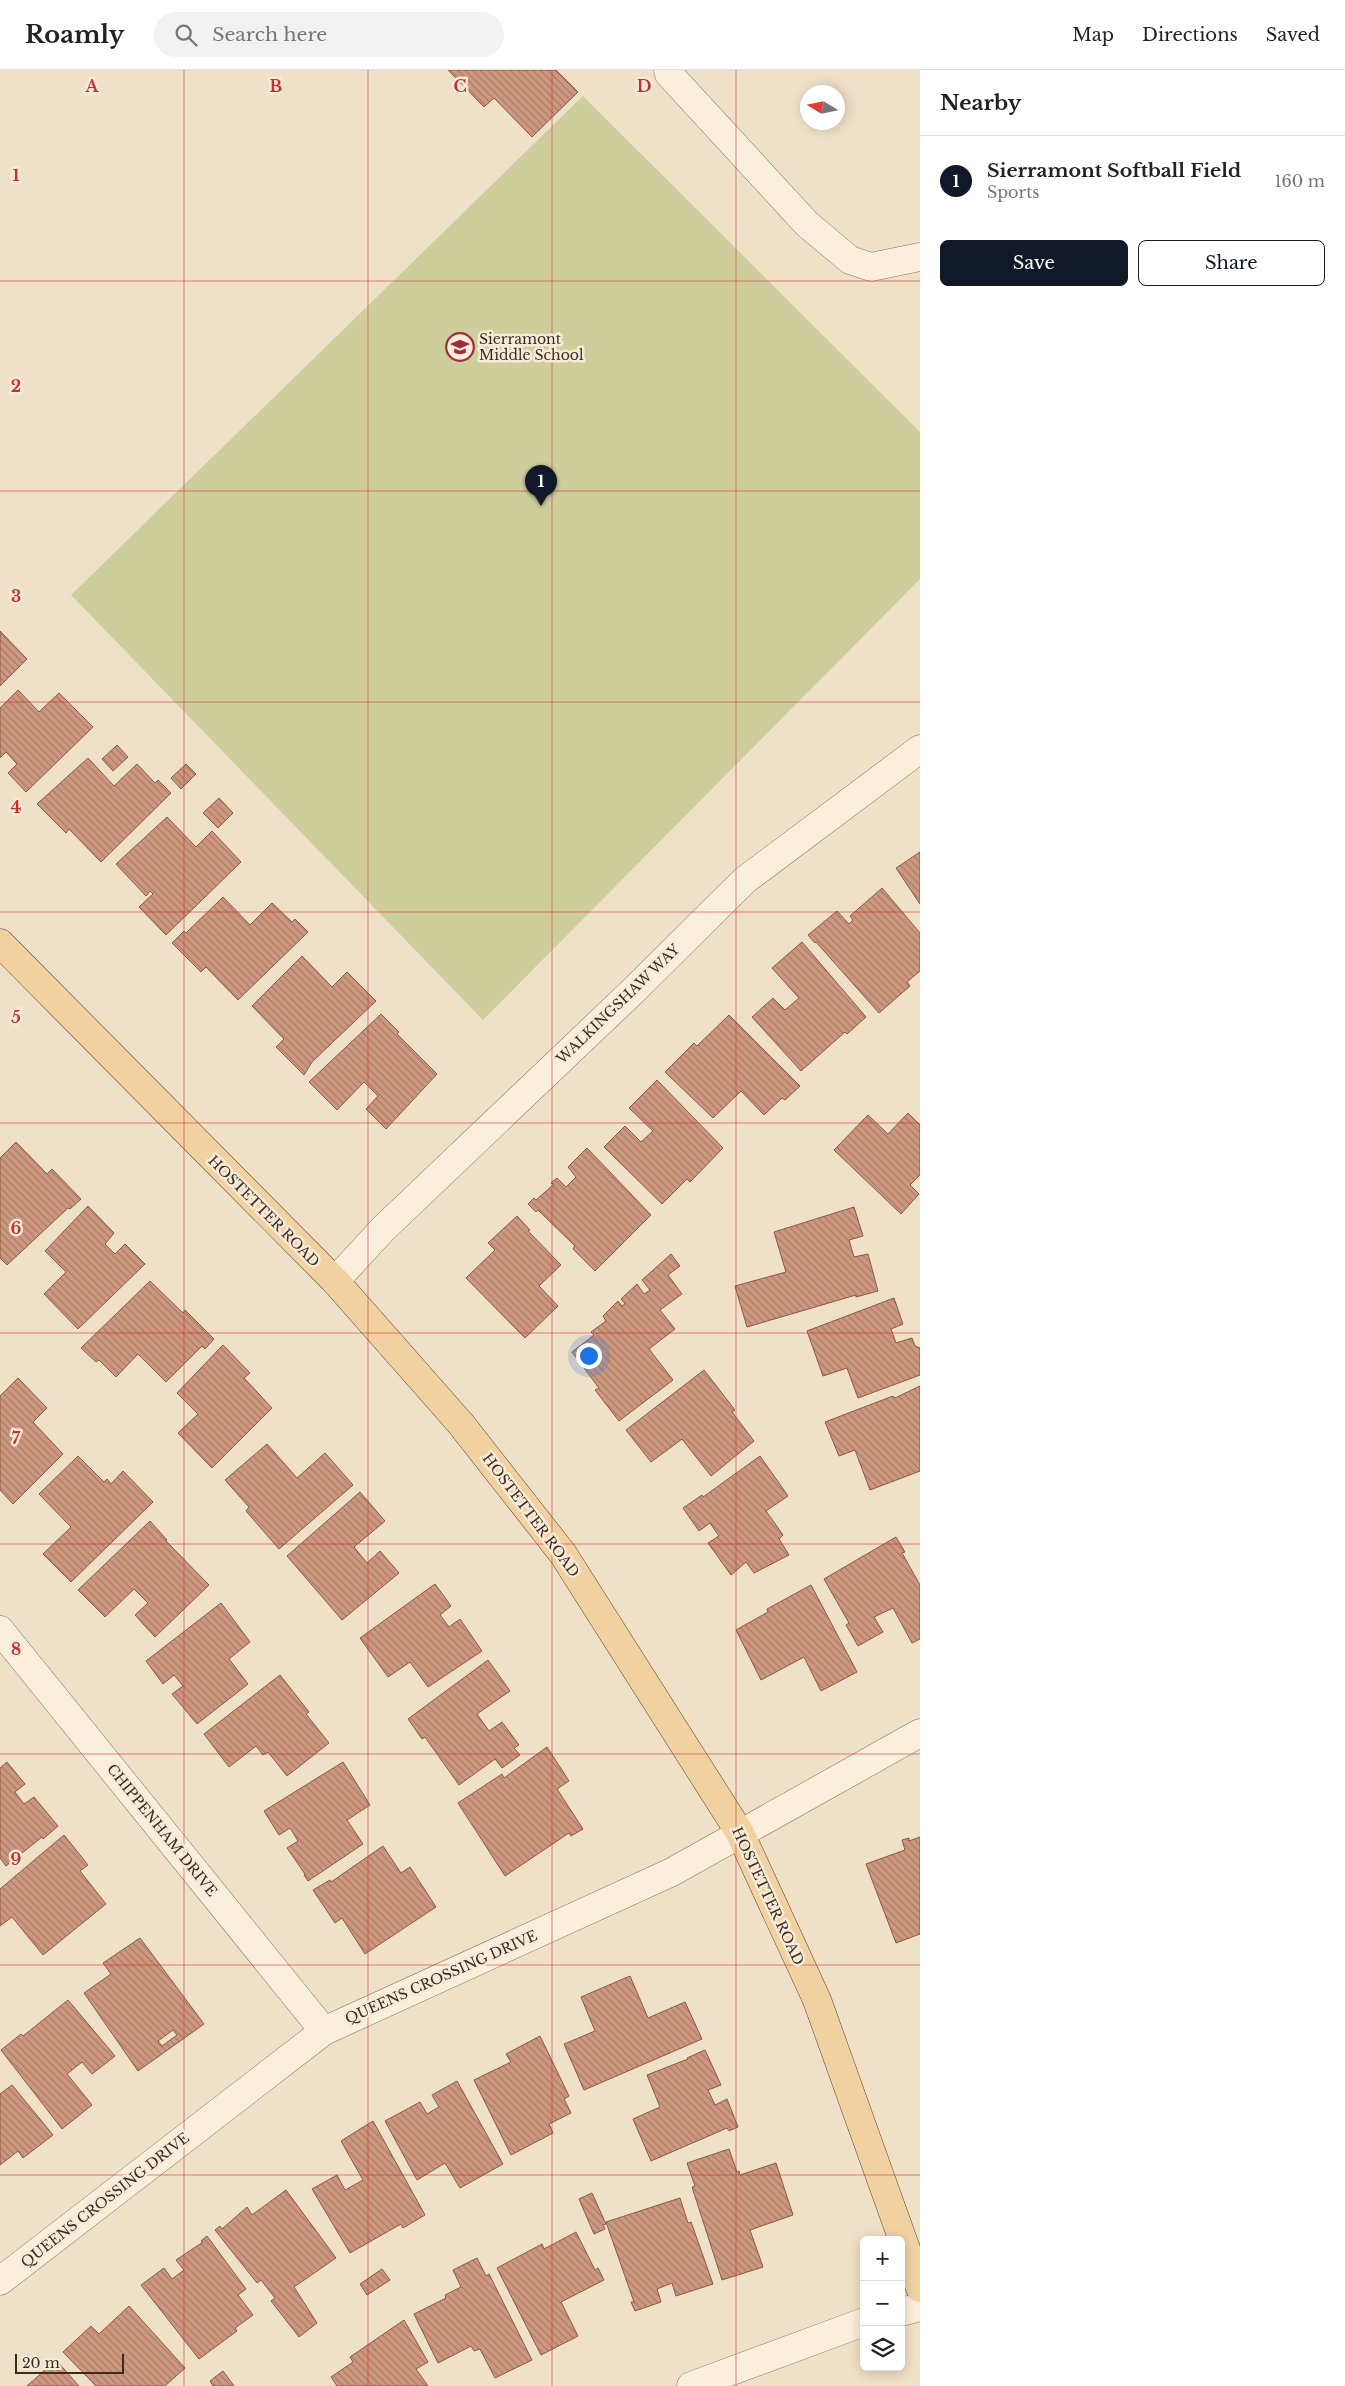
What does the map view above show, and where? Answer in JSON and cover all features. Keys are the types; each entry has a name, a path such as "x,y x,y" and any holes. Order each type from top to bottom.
{"main road":[{"name":"HOSTETTER ROAD","path":"0,943 335,1281 461,1424 563,1554 740,1833 817,2000 920,2288"}],"street":[{"path":"668,70 669,74 807,224 850,260 871,267 920,257"},
{"name":"WALKINGSHAW WAY","path":"335,1281 383,1229 626,998 745,880 920,749"},
{"name":"CHIPPENHAM DRIVE","path":"0,1630 324,2031"},
{"name":"QUEENS CROSSING DRIVE","path":"0,2281 324,2031 672,1872 920,1733"},
{"path":"905,2311 920,2307"},
{"path":"691,2386 860,2323"}],"green space":[{"path":"583,96 920,432 920,579 483,1020 71,595"}],"building":[{"path":"448,70 556,70 578,92 532,137 494,98 484,107"},
{"path":"0,631 27,659 0,686"},
{"path":"18,690 39,712 59,693 93,727 26,792 8,773 17,764 6,752 0,758 0,708"},
{"path":"117,745 128,757 113,771 102,759"},
{"path":"88,758 114,786 137,764 155,783 158,780 171,793 101,862 69,829 66,833 37,804"},
{"path":"186,764 196,774 181,789 171,778"},
{"path":"219,798 233,813 218,828 203,813"},
{"path":"167,817 196,847 212,831 241,862 166,935 139,907 153,894 150,891 146,896 116,864"},
{"path":"920,852 920,904 896,868"},
{"path":"882,888 920,933 920,971 907,982 910,986 879,1013 808,935 837,911 849,924 853,920 850,916"},
{"path":"223,897 250,925 272,903 292,922 295,919 308,932 238,1000 206,967 201,972 172,943 184,931 186,933"},
{"path":"802,942 866,1017 847,1034 845,1032 801,1071 752,1017 773,998 785,1010 799,998 772,968"},
{"path":"302,956 332,987 347,972 376,1001 312,1062 304,1075 276,1047 284,1039 252,1006"},
{"path":"381,1014 399,1032 397,1034 437,1074 386,1129 366,1109 378,1096 364,1082 337,1110 309,1082"},
{"path":"729,1015 800,1086 785,1100 782,1098 764,1115 741,1091 713,1118 665,1072 694,1043 697,1046"},
{"path":"657,1080 723,1148 690,1182 687,1179 662,1204 604,1147 625,1126 641,1142 653,1131 629,1108"},
{"path":"908,1113 920,1125 920,1175 910,1185 919,1194 901,1214 834,1150 868,1115 888,1134"},
{"path":"16,1142 47,1174 52,1169 81,1199 70,1209 68,1208 7,1265 0,1258 0,1158"},
{"path":"587,1148 651,1215 595,1271 573,1249 575,1246 538,1210 536,1212 528,1204 534,1198 536,1200 554,1184 551,1183 557,1178 566,1187 576,1177 568,1167"},
{"path":"88,1206 114,1233 105,1244 115,1254 125,1244 145,1264 78,1329 44,1294 66,1272 45,1251"},
{"path":"854,1207 863,1236 849,1240 854,1257 868,1254 878,1291 856,1297 856,1295 747,1327 735,1286 786,1272 774,1232"},
{"path":"517,1216 530,1230 528,1231 561,1265 539,1286 558,1306 525,1338 466,1278 495,1250 488,1243"},
{"path":"671,1254 680,1266 668,1275 682,1294 660,1310 675,1329 649,1349 673,1380 619,1421 595,1390 599,1388 572,1352 594,1335 591,1332 606,1321 603,1316 618,1301 622,1306 625,1304 621,1299 637,1284 644,1294 650,1290 642,1280"},
{"path":"150,1281 183,1313 185,1310 214,1339 205,1349 202,1346 166,1382 138,1354 116,1377 99,1360 96,1362 81,1348"},
{"path":"894,1298 903,1324 891,1329 896,1343 912,1338 915,1346 920,1348 920,1375 858,1398 847,1368 823,1376 807,1331"},
{"path":"223,1345 250,1373 244,1378 272,1408 212,1468 178,1433 198,1414 177,1393"},
{"path":"704,1370 735,1410 732,1412 754,1441 711,1476 682,1439 651,1462 626,1430"},
{"path":"18,1378 47,1408 33,1422 63,1454 13,1504 0,1490 0,1396"},
{"path":"920,1386 920,1471 870,1490 855,1450 839,1456 825,1422 893,1396 895,1398"},
{"path":"267,1444 297,1478 325,1453 353,1485 279,1549 246,1511 249,1507 225,1480"},
{"path":"78,1456 104,1482 107,1479 111,1484 123,1471 153,1502 71,1582 43,1554 71,1527 39,1494"},
{"path":"760,1456 788,1496 766,1511 783,1535 779,1539 789,1555 754,1573 746,1562 731,1575 708,1543 719,1536 710,1523 699,1531 683,1508 702,1495 703,1497"},
{"path":"360,1492 385,1521 354,1547 367,1563 380,1551 399,1573 342,1620 287,1556"},
{"path":"150,1521 166,1541 209,1585 155,1637 135,1615 148,1603 134,1589 105,1617 78,1590"},
{"path":"896,1537 905,1552 902,1553 920,1585 920,1639 912,1643 893,1608 874,1617 883,1632 858,1646 846,1625 849,1623 824,1579"},
{"path":"435,1584 451,1606 440,1615 449,1627 460,1619 482,1651 428,1687 410,1662 388,1677 360,1638"},
{"path":"811,1585 857,1672 821,1691 804,1657 761,1680 736,1630 768,1612 767,1609"},
{"path":"221,1603 250,1642 229,1659 248,1684 197,1724 172,1694 183,1686 174,1675 163,1684 146,1661"},
{"path":"488,1660 510,1691 477,1714 489,1731 502,1722 519,1745 514,1748 520,1755 502,1768 495,1759 459,1785 425,1737 422,1739 408,1719"},
{"path":"280,1675 309,1712 306,1714 329,1743 287,1776 268,1752 263,1755 256,1746 229,1767 204,1734"},
{"path":"547,1747 569,1781 557,1789 583,1829 571,1836 569,1833 505,1876 458,1803 502,1774 504,1778"},
{"path":"7,1762 25,1784 15,1792 24,1804 34,1797 58,1826 6,1866 0,1858 0,1768"},
{"path":"343,1762 370,1805 347,1820 363,1844 308,1881 287,1848 298,1841 290,1828 279,1835 264,1811"},
{"path":"64,1835 88,1865 80,1871 106,1904 43,1955 12,1917 0,1926 0,1889"},
{"path":"920,1837 920,1934 896,1943 866,1864 905,1850 902,1840 909,1838 909,1841"},
{"path":"383,1846 401,1873 410,1867 436,1907 365,1954 342,1918 335,1923 313,1890 330,1880 331,1882"},
{"path":"140,1938 204,2024 138,2071 84,1993 111,1974 103,1963","holes":["173,2030 177,2035 162,2046 158,2041"]},
{"path":"630,1976 648,2018 685,2002 702,2039 584,2090 564,2044 595,2031 581,1997"},
{"path":"68,2000 115,2056 92,2074 82,2062 67,2074 92,2105 62,2129 1,2050 21,2034 23,2036"},
{"path":"540,2036 569,2096 564,2099 571,2113 549,2124 553,2133 511,2155 474,2080 511,2062 506,2054"},
{"path":"705,2050 721,2085 708,2090 715,2105 727,2099 738,2127 729,2131 727,2128 651,2161 633,2119 660,2107 647,2075 688,2059"},
{"path":"457,2081 503,2164 460,2188 445,2163 417,2180 385,2121 420,2102 427,2114 439,2107 432,2095"},
{"path":"12,2085 53,2135 23,2158 18,2151 0,2165 0,2094"},
{"path":"373,2121 425,2215 403,2228 401,2224 350,2253 312,2189 337,2175 345,2190 363,2180 341,2141"},
{"path":"729,2149 737,2172 739,2171 740,2175 776,2163 793,2215 750,2230 763,2267 722,2280 692,2187 695,2186 687,2163"},
{"path":"286,2190 336,2258 294,2287 317,2323 299,2337 271,2301 275,2298 261,2280 257,2283 215,2230 220,2226 222,2229 247,2207 252,2215"},
{"path":"592,2193 606,2224 603,2225 605,2229 594,2234 579,2199"},
{"path":"680,2198 688,2223 691,2222 713,2284 676,2296 672,2283 657,2289 661,2302 635,2311 631,2302 634,2302 606,2222"},
{"path":"576,2232 595,2270 598,2268 604,2280 561,2302 578,2336 541,2355 497,2268 542,2244 544,2249"},
{"path":"207,2236 246,2289 238,2295 253,2315 235,2328 237,2331 199,2359 141,2285 164,2268 172,2279 184,2270 176,2260 203,2242 201,2241"},
{"path":"477,2258 486,2276 489,2274 532,2360 495,2378 480,2349 474,2351 471,2346 438,2363 414,2314 446,2298 445,2295 461,2287 453,2270"},
{"path":"382,2269 390,2280 367,2295 360,2284"},
{"path":"129,2306 185,2368 165,2386 96,2386 63,2352 91,2326 99,2334"},
{"path":"404,2320 428,2362 416,2369 428,2386 337,2386 331,2377 353,2362 350,2357"},
{"path":"56,2360 79,2386 27,2386"},
{"path":"223,2371 234,2386 213,2386 210,2381"}],"place":[{"name":"Sierramont Middle School","path":"460,347"},
{"name":"Sierramont Softball Field","path":"541,506"}]}
